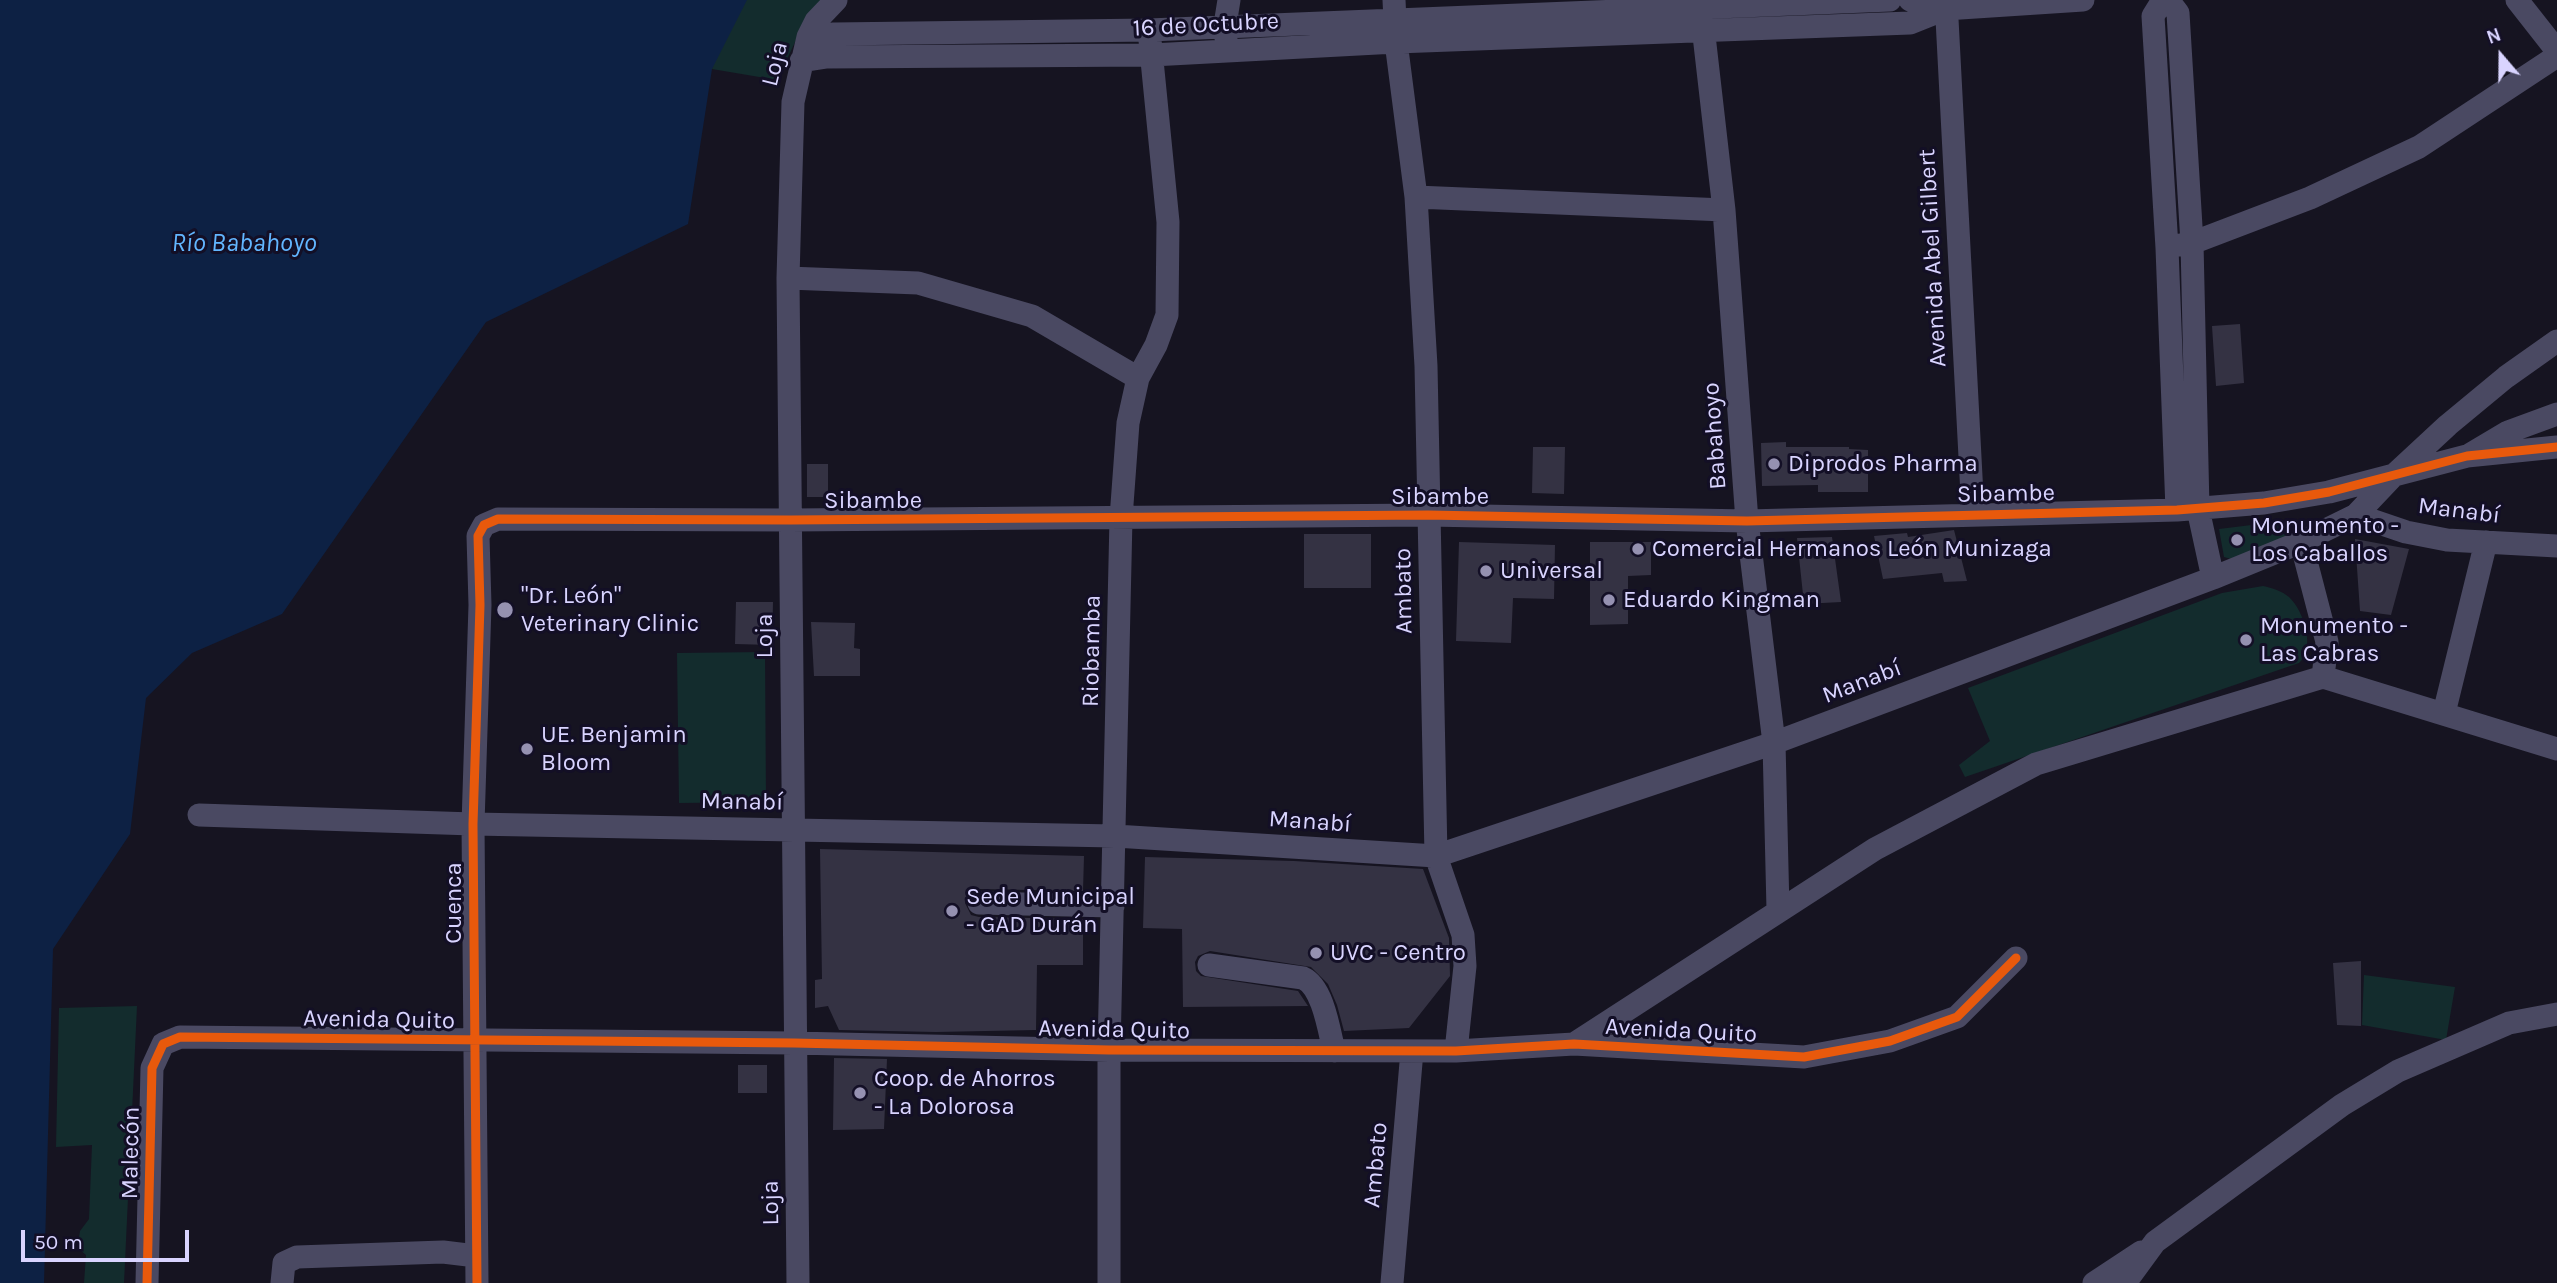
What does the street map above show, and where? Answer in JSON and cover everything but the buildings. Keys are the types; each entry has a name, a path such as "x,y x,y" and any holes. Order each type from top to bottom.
{"street":[{"name":"Loja","path":"798,1283 788,278 793,102 808,37 816,21 836,0"},
{"path":"1226,50 1225,25 1229,0"},
{"name":"16 de Octubre","path":"808,37 834,34 1149,30 1394,9 1890,0"},
{"name":"16 de Octubre","path":"1910,0 1946,5 2083,0"},
{"path":"2163,0 2153,16 2167,247 2188,510 2213,578"},
{"path":"2168,0 2178,13 2192,243 2188,510"},
{"path":"2516,0 2557,51"},
{"name":"Babahoyo","path":"1701,4 1724,210 1747,521 1774,743 1778,910"},
{"name":"16 de Octubre","path":"802,61 827,57 1152,55 1396,42 1910,23 1946,5"},
{"name":"Avenida Abel Gilbert","path":"1946,5 1973,514"},
{"name":"Ambato","path":"1394,9 1416,197 1426,366 1436,856 1463,935 1465,966 1456,1051"},
{"name":"Riobamba","path":"1110,1283 1109,1050 1121,518 1128,423 1138,378 1156,345 1167,315 1168,222 1149,30"},
{"path":"2167,247 2192,243 2310,198 2419,146 2557,56"},
{"path":"1416,197 1724,210"},
{"path":"788,278 918,283 1032,316 1138,378"},
{"name":"Sibambe","path":"484,525 498,519 791,520 1428,515 1747,521 2188,510 2277,501 2329,492 2393,476 2448,425 2506,377 2557,341"},
{"path":"2467,456 2508,432 2557,414"},
{"path":"2393,476 2467,456 2557,447"},
{"name":"Manabí","path":"199,815 473,824 1115,836 1436,856 1774,743 2213,578 2301,542 2357,515 2393,476"},
{"name":"Manabí","path":"2357,515 2406,532 2447,540 2557,546"},
{"name":"Cuenca","path":"477,1283 473,824 480,605 478,536 484,525"},
{"path":"2301,542 2327,642 2323,677"},
{"path":"2444,713 2486,542"},
{"path":"1574,1044 1875,849 2036,764 2323,677 2557,749"},
{"path":"979,903 1113,906"},
{"name":"Avenida Quito","path":"180,1037 794,1043 1109,1050 1456,1051 1574,1044 1804,1058 1890,1041 1957,1017 2016,958"},
{"path":"1209,965 1311,981 1334,1051"},
{"path":"2094,1283 2155,1242 2342,1105 2398,1071 2509,1023 2557,1014"},
{"name":"Malecón","path":"147,1283 152,1068 163,1044 180,1037"},
{"name":"Ambato","path":"1392,1283 1412,1051"},
{"path":"2125,1283 2155,1242"},
{"path":"282,1283 284,1263 297,1257 443,1252 476,1256"}],"green space":[{"path":"746,0 822,0 807,17 777,80 712,69 717,35"},
{"path":"2284,521 2290,530 2289,536 2231,559 2224,557 2219,529"},
{"path":"2263,586 2286,595 2299,611 2306,630 2307,649 2299,663 1965,777 1959,765 1990,741 1968,688 2222,593"},
{"path":"765,652 766,802 679,803 677,653"},
{"path":"2364,975 2455,987 2446,1040 2362,1025"},
{"path":"137,1006 124,1283 84,1283 86,1255 79,1249 78,1244 80,1231 89,1219 92,1145 56,1147 59,1008"}],"water":[{"name":"Río Babahoyo","path":"0,0 747,0 712,69 688,224 486,322 282,614 192,653 146,698 130,834 53,949 44,1283 0,1283"}],"cycle path":[{"path":"477,1283 473,824 480,605 478,536 484,525 498,519 791,520 1428,515 1747,521 2177,510 2264,503 2329,492 2467,456 2557,447"},
{"path":"147,1283 152,1068 163,1044 180,1037 794,1043 1109,1050 1456,1051 1574,1044 1804,1057 1890,1041 1957,1017 2016,958"}],"place":[{"name":"Diprodos Pharma","path":"1774,464"},
{"name":"Monumento - Los Caballos","path":"2237,540"},
{"name":"Comercial Hermanos León Munizaga","path":"1638,549"},
{"name":"Universal","path":"1486,571"},
{"name":"Eduardo Kingman","path":"1609,600"},
{"name":"\"Dr. León\" Veterinary Clinic","path":"505,610"},
{"name":"Monumento - Las Cabras","path":"2246,640"},
{"name":"UE. Benjamin Bloom","path":"527,749"},
{"name":"Sede Municipal - GAD Durán","path":"952,911"},
{"name":"UVC - Centro","path":"1316,953"},
{"name":"Coop. de Ahorros - La Dolorosa","path":"860,1093"}]}
